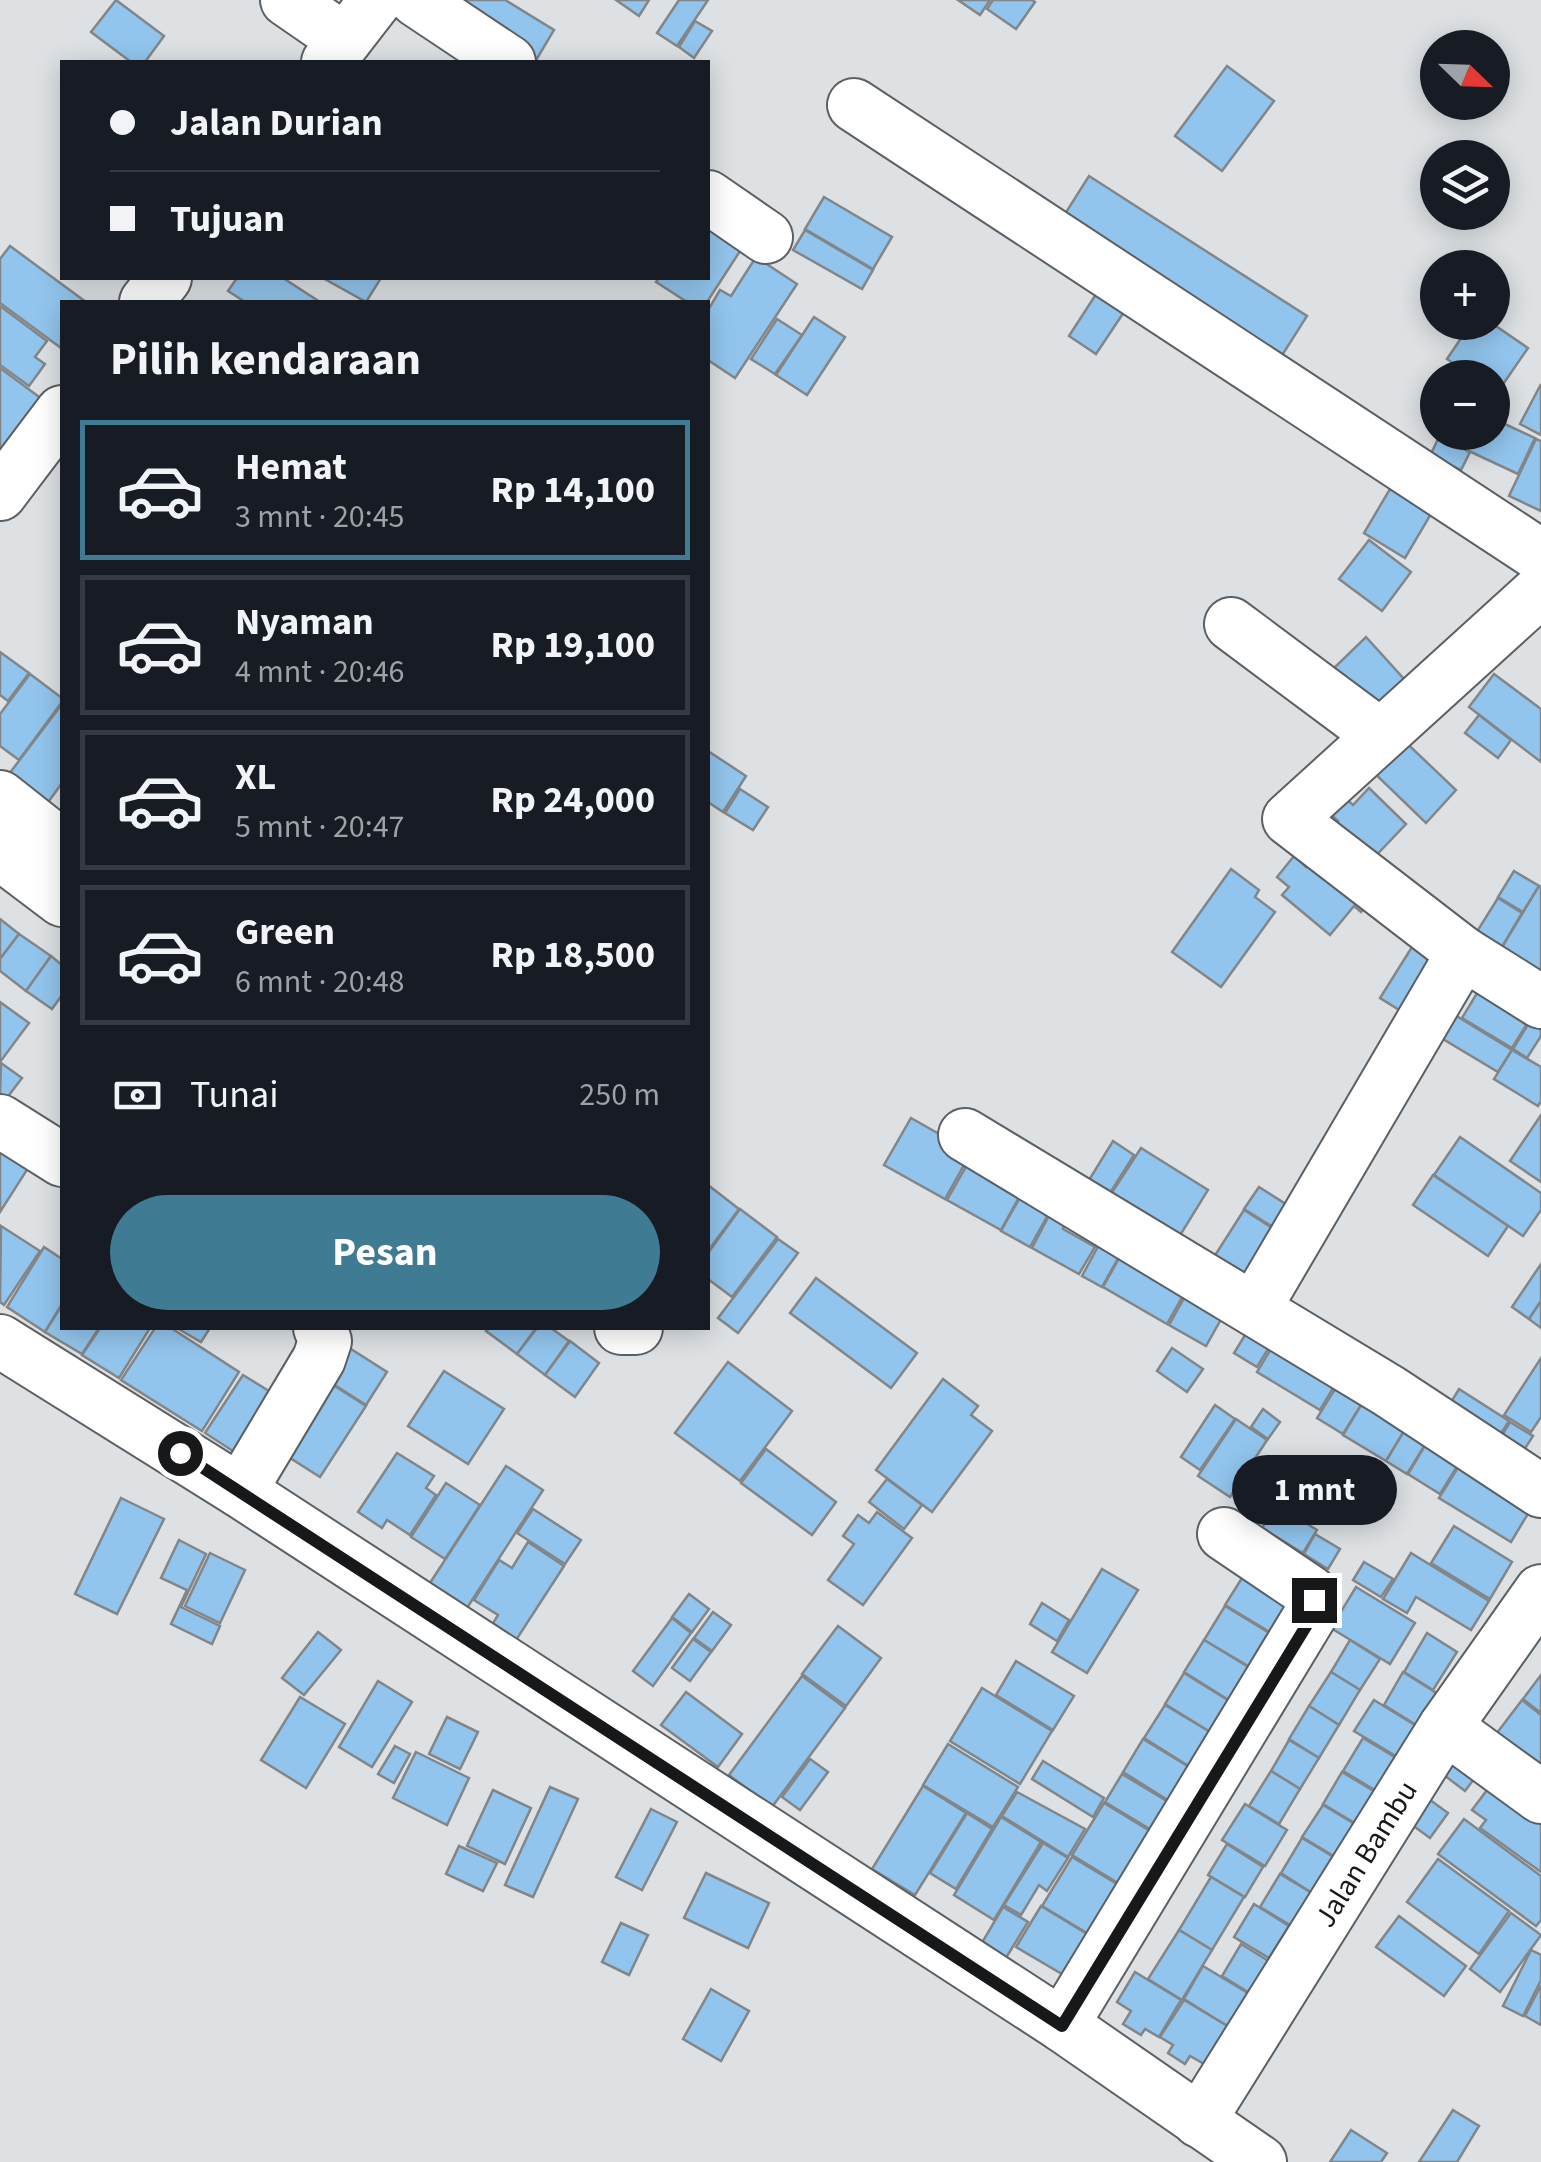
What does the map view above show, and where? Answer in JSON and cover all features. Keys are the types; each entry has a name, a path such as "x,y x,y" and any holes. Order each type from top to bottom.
{"street":[{"path":"287,0 350,34"},
{"path":"416,0 507,60"},
{"path":"854,104 1541,556"},
{"path":"710,198 766,237"},
{"path":"148,300 163,280"},
{"path":"0,494 60,415"},
{"path":"1541,590 1288,819 1462,953 1541,1002"},
{"path":"1231,624 1380,736"},
{"path":"0,797 60,844"},
{"path":"0,852 60,898"},
{"path":"1254,1309 1462,953"},
{"path":"0,1121 60,1159"},
{"path":"965,1136 1389,1391 1541,1491"},
{"path":"240,1490 319,1359 325,1341 321,1330"},
{"path":"0,1341 240,1490 1062,2026 1256,2161"},
{"path":"1062,2026 1314,1609 1310,1592 1224,1534"},
{"name":"Jalan Bambu","path":"1199,2121 1445,1727 1541,1591"},
{"path":"1445,1727 1541,1797"}],"building":[{"path":"116,0 164,36 146,60 128,60 91,32"},
{"path":"430,0 505,0 554,30 536,60 523,60"},
{"path":"616,0 649,0 639,16"},
{"path":"679,0 708,0 677,46 657,33"},
{"path":"958,0 990,0 980,15"},
{"path":"993,0 1035,2 1016,29 987,9"},
{"path":"695,21 712,31 694,58 679,47"},
{"path":"1227,66 1274,101 1222,171 1175,136"},
{"path":"1089,176 1307,316 1274,368 1056,228"},
{"path":"824,197 892,237 873,269 805,229"},
{"path":"710,226 742,248 708,300 684,300 656,282 710,280"},
{"path":"805,230 873,270 862,289 793,250"},
{"path":"10,246 83,300 60,300 60,347 0,303 0,259"},
{"path":"756,257 797,284 735,378 710,361 710,307 720,290 731,296"},
{"path":"236,280 286,280 317,300 242,300 228,291"},
{"path":"327,280 380,280 367,300"},
{"path":"1102,285 1130,303 1096,354 1069,336"},
{"path":"0,306 47,341 35,357 45,364 29,386 0,365"},
{"path":"814,317 845,337 807,395 776,375"},
{"path":"777,319 802,335 775,374 751,359"},
{"path":"1510,336 1528,348 1510,374 1510,360 1447,359 1460,340 1510,340"},
{"path":"0,368 46,402 8,454 0,448"},
{"path":"1541,384 1541,435 1520,424"},
{"path":"1510,426 1535,438 1518,474 1467,450 1510,450"},
{"path":"1536,439 1541,441 1541,511 1509,496"},
{"path":"1433,450 1470,452 1461,470 1430,456"},
{"path":"1390,489 1431,514 1405,558 1364,533"},
{"path":"1369,540 1411,572 1382,611 1339,579"},
{"path":"1366,637 1414,690 1383,720 1334,668"},
{"path":"0,652 29,673 8,701 0,695"},
{"path":"30,674 60,696 60,705 19,760 0,746 0,714"},
{"path":"1494,674 1541,709 1541,762 1469,707"},
{"path":"60,707 60,786 41,812 3,782"},
{"path":"1479,715 1511,740 1498,758 1465,733"},
{"path":"1397,734 1456,790 1426,823 1367,766"},
{"path":"710,752 746,776 723,812 710,803"},
{"path":"1369,788 1406,824 1366,866 1329,830 1338,821 1328,812 1343,796 1353,805"},
{"path":"740,789 768,807 753,830 725,813"},
{"path":"1316,854 1371,899 1361,912 1354,906 1330,935 1282,895 1289,887 1277,877 1294,856 1306,867"},
{"path":"1231,869 1259,890 1255,897 1275,912 1221,987 1172,952"},
{"path":"1514,871 1539,886 1523,912 1498,897"},
{"path":"1541,887 1541,984 1496,957"},
{"path":"1498,898 1522,913 1496,957 1471,941"},
{"path":"0,919 19,934 0,959"},
{"path":"19,934 51,956 26,991 0,971 0,959"},
{"path":"1412,947 1448,969 1417,1021 1380,998"},
{"path":"51,956 60,963 60,998 52,1009 26,991"},
{"path":"1488,975 1538,1006 1512,1048 1462,1018"},
{"path":"0,1002 29,1023 0,1062"},
{"path":"1437,1004 1512,1050 1498,1072 1423,1027"},
{"path":"1539,1007 1541,1036 1527,1058 1513,1049"},
{"path":"1512,1050 1541,1067 1538,1106 1494,1079"},
{"path":"1,1063 22,1078 6,1099 0,1095"},
{"path":"1541,1115 1541,1182 1510,1161"},
{"path":"911,1118 955,1143 968,1158 945,1199 884,1165"},
{"path":"1460,1137 1541,1193 1541,1210 1523,1236 1434,1175"},
{"path":"1113,1141 1134,1155 1110,1193 1089,1180"},
{"path":"0,1142 32,1162 0,1212"},
{"path":"1141,1148 1208,1190 1179,1237 1111,1194"},
{"path":"976,1149 1029,1179 1001,1230 947,1200"},
{"path":"1433,1175 1508,1226 1488,1256 1413,1205"},
{"path":"1027,1185 1055,1202 1030,1247 1001,1231"},
{"path":"710,1187 739,1209 710,1248"},
{"path":"1259,1187 1303,1215 1289,1237 1244,1209"},
{"path":"1053,1208 1065,1224 1063,1229 1095,1247 1079,1274 1032,1248"},
{"path":"740,1209 777,1237 732,1297 710,1280 710,1250"},
{"path":"1244,1210 1288,1238 1256,1288 1212,1260"},
{"path":"1,1226 40,1251 4,1305 0,1302"},
{"path":"778,1239 798,1253 738,1333 718,1318"},
{"path":"1101,1241 1121,1253 1102,1287 1082,1276"},
{"path":"44,1247 60,1258 60,1307 45,1332 7,1307"},
{"path":"1122,1253 1190,1283 1167,1324 1103,1287"},
{"path":"1541,1264 1541,1301 1529,1319 1512,1307"},
{"path":"816,1278 917,1353 891,1388 790,1313"},
{"path":"1192,1284 1229,1305 1206,1346 1169,1325"},
{"path":"1541,1301 1541,1328 1529,1319"},
{"path":"60,1308 60,1330 98,1330 82,1354 45,1332"},
{"path":"1253,1322 1276,1336 1257,1367 1234,1353"},
{"path":"99,1330 149,1330 119,1378 82,1355"},
{"path":"154,1330 174,1330 239,1372 202,1431 121,1380"},
{"path":"180,1330 209,1330 201,1342"},
{"path":"487,1330 535,1330 517,1354"},
{"path":"535,1330 554,1330 569,1341 545,1375 517,1354"},
{"path":"1278,1337 1341,1375 1320,1410 1257,1372"},
{"path":"570,1341 599,1363 575,1397 545,1375"},
{"path":"1172,1348 1203,1369 1187,1392 1157,1371"},
{"path":"351,1349 387,1372 366,1405 330,1382"},
{"path":"1541,1358 1541,1417 1531,1432 1504,1415"},
{"path":"728,1362 792,1411 740,1481 675,1433"},
{"path":"444,1371 504,1409 468,1464 408,1426"},
{"path":"243,1375 288,1403 250,1462 205,1433"},
{"path":"1343,1376 1369,1392 1343,1434 1317,1418"},
{"path":"943,1379 978,1406 971,1415 992,1431 932,1512 876,1470"},
{"path":"330,1383 366,1406 320,1477 284,1454"},
{"path":"1459,1389 1509,1421 1491,1449 1442,1417"},
{"path":"1369,1392 1412,1418 1386,1461 1343,1435"},
{"path":"1215,1405 1235,1419 1200,1470 1181,1457"},
{"path":"1263,1409 1280,1422 1268,1439 1251,1427"},
{"path":"1412,1418 1433,1432 1407,1474 1386,1461"},
{"path":"1236,1419 1267,1440 1230,1497 1198,1476"},
{"path":"1510,1422 1533,1436 1515,1464 1493,1450"},
{"path":"1433,1432 1466,1452 1440,1494 1408,1474"},
{"path":"766,1449 836,1502 812,1535 741,1483"},
{"path":"397,1453 434,1476 426,1488 436,1495 410,1535 387,1520 382,1528 358,1512"},
{"path":"1467,1453 1538,1497 1511,1542 1439,1498"},
{"path":"506,1466 543,1490 467,1608 430,1583"},
{"path":"887,1479 922,1505 904,1529 869,1502"},
{"path":"446,1483 480,1505 445,1559 411,1537"},
{"path":"121,1498 164,1519 117,1614 75,1594"},
{"path":"1276,1505 1317,1530 1303,1553 1262,1528"},
{"path":"533,1509 581,1540 565,1564 517,1533"},
{"path":"877,1512 912,1538 863,1605 828,1580 854,1544 843,1536 858,1515 869,1523"},
{"path":"1454,1526 1512,1562 1490,1599 1431,1563"},
{"path":"1315,1534 1340,1549 1328,1569 1304,1554"},
{"path":"179,1540 206,1554 181,1607 220,1626 212,1644 171,1624 187,1590 161,1578"},
{"path":"528,1542 564,1566 516,1640 492,1625 498,1615 474,1600 499,1560 512,1568"},
{"path":"210,1553 245,1570 220,1623 185,1606"},
{"path":"1411,1553 1489,1601 1471,1630 1416,1597 1407,1613 1383,1599"},
{"path":"1364,1562 1393,1579 1381,1597 1353,1580"},
{"path":"1102,1569 1138,1590 1087,1673 1052,1652"},
{"path":"1247,1570 1297,1601 1276,1636 1225,1605"},
{"path":"1356,1587 1415,1623 1390,1664 1331,1628"},
{"path":"689,1594 709,1609 692,1632 672,1617"},
{"path":"1042,1603 1069,1620 1057,1641 1030,1624"},
{"path":"1225,1606 1276,1637 1255,1670 1204,1640"},
{"path":"713,1612 731,1625 712,1651 694,1638"},
{"path":"672,1618 691,1633 653,1686 633,1671"},
{"path":"838,1626 881,1658 846,1706 802,1674"},
{"path":"318,1632 341,1650 304,1695 282,1678"},
{"path":"1427,1633 1457,1652 1433,1690 1404,1672"},
{"path":"693,1639 711,1652 690,1681 672,1668"},
{"path":"1204,1640 1255,1671 1235,1704 1184,1672"},
{"path":"1350,1640 1380,1659 1360,1690 1331,1672"},
{"path":"1016,1661 1074,1696 1053,1730 996,1695"},
{"path":"1331,1672 1360,1690 1339,1725 1309,1706"},
{"path":"1403,1672 1438,1694 1418,1726 1384,1705"},
{"path":"1184,1673 1234,1704 1215,1735 1165,1704"},
{"path":"1541,1675 1541,1713 1523,1699"},
{"path":"802,1676 845,1708 772,1807 729,1775"},
{"path":"378,1681 412,1702 372,1767 339,1747"},
{"path":"982,1688 1052,1731 1020,1784 950,1741"},
{"path":"686,1692 742,1734 718,1767 661,1725"},
{"path":"300,1697 345,1724 306,1788 261,1760"},
{"path":"1374,1700 1418,1727 1399,1758 1354,1731"},
{"path":"1522,1700 1541,1715 1541,1793 1484,1750"},
{"path":"1165,1705 1215,1735 1195,1770 1144,1738"},
{"path":"1309,1706 1339,1725 1319,1758 1289,1739"},
{"path":"447,1717 478,1732 460,1769 429,1754"},
{"path":"1363,1738 1398,1759 1378,1792 1343,1771"},
{"path":"1143,1739 1194,1770 1174,1804 1123,1772"},
{"path":"1289,1740 1319,1758 1300,1789 1271,1771"},
{"path":"948,1744 1018,1787 993,1827 923,1785"},
{"path":"1453,1745 1483,1767 1465,1791 1436,1769"},
{"path":"395,1746 410,1754 394,1783 378,1774"},
{"path":"416,1752 469,1778 447,1825 393,1798"},
{"path":"810,1759 828,1772 800,1810 782,1797"},
{"path":"1043,1761 1104,1798 1093,1817 1032,1779"},
{"path":"1271,1771 1300,1789 1279,1824 1249,1806"},
{"path":"1342,1772 1377,1793 1358,1825 1323,1804"},
{"path":"1122,1774 1185,1812 1168,1840 1105,1802"},
{"path":"923,1786 966,1813 915,1895 872,1869"},
{"path":"550,1787 578,1799 533,1897 505,1885"},
{"path":"493,1790 531,1808 505,1864 467,1846"},
{"path":"1487,1790 1541,1809 1541,1872 1480,1828 1486,1820 1472,1810"},
{"path":"1017,1792 1085,1829 1068,1857 1002,1816"},
{"path":"1426,1797 1448,1813 1430,1838 1408,1822"},
{"path":"1104,1803 1150,1831 1118,1883 1072,1855"},
{"path":"1245,1804 1287,1830 1265,1866 1222,1840"},
{"path":"1323,1805 1358,1826 1337,1858 1302,1837"},
{"path":"651,1809 677,1822 642,1890 616,1877"},
{"path":"967,1813 992,1829 956,1889 930,1873"},
{"path":"1001,1817 1041,1842 994,1920 954,1895"},
{"path":"1464,1819 1541,1876 1541,1920 1536,1926 1438,1854"},
{"path":"1302,1838 1337,1859 1315,1895 1281,1873"},
{"path":"1043,1843 1068,1858 1047,1891 1039,1885 1021,1915 1004,1905"},
{"path":"1227,1844 1263,1867 1245,1897 1208,1875"},
{"path":"459,1846 497,1863 483,1891 446,1874"},
{"path":"1072,1857 1117,1884 1087,1933 1042,1906"},
{"path":"1438,1859 1509,1911 1479,1954 1407,1902"},
{"path":"706,1873 769,1903 748,1948 684,1918"},
{"path":"1280,1874 1315,1895 1295,1928 1260,1907"},
{"path":"1211,1877 1244,1897 1212,1950 1179,1930"},
{"path":"1254,1904 1289,1926 1269,1958 1234,1937"},
{"path":"1041,1906 1087,1934 1062,1974 1016,1947"},
{"path":"1003,1907 1028,1922 1004,1961 980,1946"},
{"path":"1511,1913 1541,1935 1500,1992 1470,1969"},
{"path":"1399,1916 1466,1966 1444,1996 1376,1947"},
{"path":"621,1923 648,1935 629,1975 602,1962"},
{"path":"1179,1930 1212,1950 1182,2000 1148,1979"},
{"path":"1241,1944 1275,1965 1256,1997 1222,1976"},
{"path":"1531,1950 1541,1955 1541,1980 1523,2016 1503,2006"},
{"path":"1203,1966 1261,2001 1240,2034 1184,1999"},
{"path":"1135,1972 1181,2000 1159,2037 1145,2029 1141,2035 1123,2024 1131,2011 1117,2002"},
{"path":"1541,1985 1541,2025 1525,2016"},
{"path":"711,1989 749,2011 721,2061 683,2039"},
{"path":"1184,2000 1229,2027 1206,2065 1190,2056 1185,2064 1168,2053 1173,2045 1160,2037"},
{"path":"1453,2110 1479,2126 1457,2162 1419,2162"},
{"path":"1351,2130 1387,2153 1381,2162 1330,2162"}],"route":[{"path":"180,1453 1062,2026 1311,1618 1314,1600"}]}
